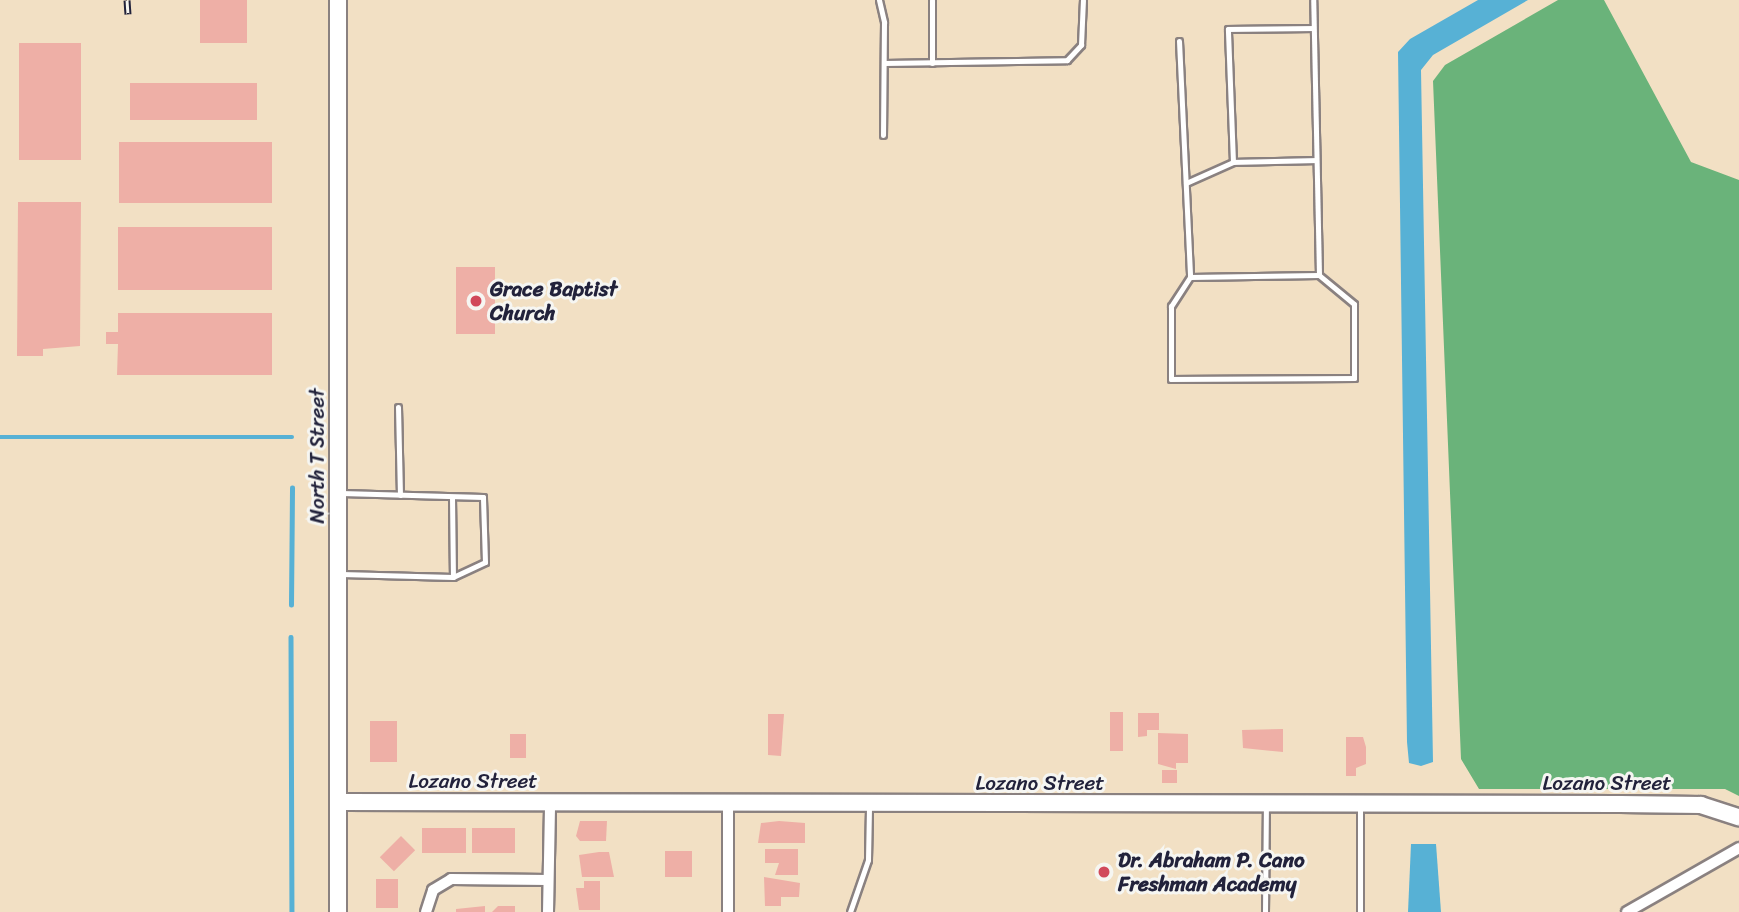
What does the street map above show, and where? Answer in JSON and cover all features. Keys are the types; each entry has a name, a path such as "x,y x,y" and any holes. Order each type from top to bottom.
{"street":[{"name":"North T Street","path":"338,0 338,912"},
{"name":"Lozano Street","path":"338,802 1701,805 1739,817"},
{"path":"548,912 550,803"},
{"path":"727,912 728,803"},
{"path":"1627,912 1739,848"},
{"path":"426,912 433,890 451,879 548,880"}],"lane":[{"path":"879,0 884,63 883,135"},
{"path":"932,0 932,63"},
{"path":"884,63 1067,60 1082,45 1083,0"},
{"path":"1313,0 1319,275"},
{"path":"1233,162 1228,29 1313,28"},
{"path":"1179,41 1190,277 1171,306 1171,379 1354,377 1354,304 1319,275 1190,277"},
{"path":"1186,183 1233,162 1316,160"},
{"path":"398,407 400,495"},
{"path":"338,492 483,497 485,562 453,577 338,573"},
{"path":"452,496 453,577"},
{"path":"850,912 868,860 869,804"},
{"path":"1265,912 1266,805"},
{"path":"1360,805 1360,912"}],"green space":[{"path":"1558,0 1604,0 1691,162 1739,180 1739,796 1725,789 1479,789 1461,759 1433,81 1445,65"}],"water":[{"path":"1478,0 1528,0 1433,55 1421,70 1433,762 1421,766 1409,763 1407,742 1398,52 1410,39"},
{"path":"1411,844 1436,844 1441,912 1408,912"}],"building":[{"path":"200,0 247,0 247,43 200,43"},
{"path":"19,43 81,43 81,160 19,160"},
{"path":"130,83 257,83 257,120 130,120"},
{"path":"119,142 272,142 272,203 119,203"},
{"path":"18,202 81,202 80,346 43,349 43,356 17,356"},
{"path":"118,227 272,227 272,290 118,290"},
{"name":"Grace Baptist Church","path":"456,267 495,267 495,334 456,334"},
{"path":"118,313 272,313 272,375 117,375 118,344 106,344 106,332 118,332"},
{"path":"1110,712 1123,712 1123,751 1110,751"},
{"path":"1138,713 1159,713 1159,730 1147,730 1147,736 1138,737"},
{"path":"768,714 784,714 781,756 768,755"},
{"path":"370,721 397,721 397,762 370,762"},
{"path":"1283,729 1283,752 1243,748 1242,730"},
{"path":"1158,733 1188,734 1188,763 1176,763 1176,769 1158,764"},
{"path":"510,734 526,734 526,758 510,758"},
{"path":"1346,737 1363,737 1366,747 1366,764 1356,768 1356,776 1346,776"},
{"path":"1162,770 1177,770 1177,783 1162,783"},
{"path":"580,821 607,821 606,841 580,841 576,836"},
{"path":"761,823 805,823 805,843 758,843"},
{"path":"422,828 466,828 466,853 422,853"},
{"path":"472,828 515,828 515,853 472,853"},
{"path":"401,836 415,850 394,871 380,857"},
{"path":"765,849 798,849 798,875 775,875 779,863 765,863"},
{"path":"665,851 692,851 692,877 665,877"},
{"path":"609,852 614,877 582,877 579,855"},
{"path":"764,877 800,883 799,897 781,897 781,906 765,906"},
{"path":"376,879 398,879 398,908 376,908"},
{"path":"584,881 600,881 600,910 579,910 576,888 584,888"},
{"path":"485,906 485,912 456,912 456,909"},
{"path":"498,906 515,906 515,912 492,912"}],"waterway":[{"path":"0,437 292,437"},
{"path":"291,605 292,488"},
{"path":"291,637 292,912"}],"railway":[{"path":"127,0 128,14"}],"place":[{"name":"Grace Baptist Church","path":"476,301"},
{"name":"Dr. Abraham P. Cano Freshman Academy","path":"1104,872"}]}
